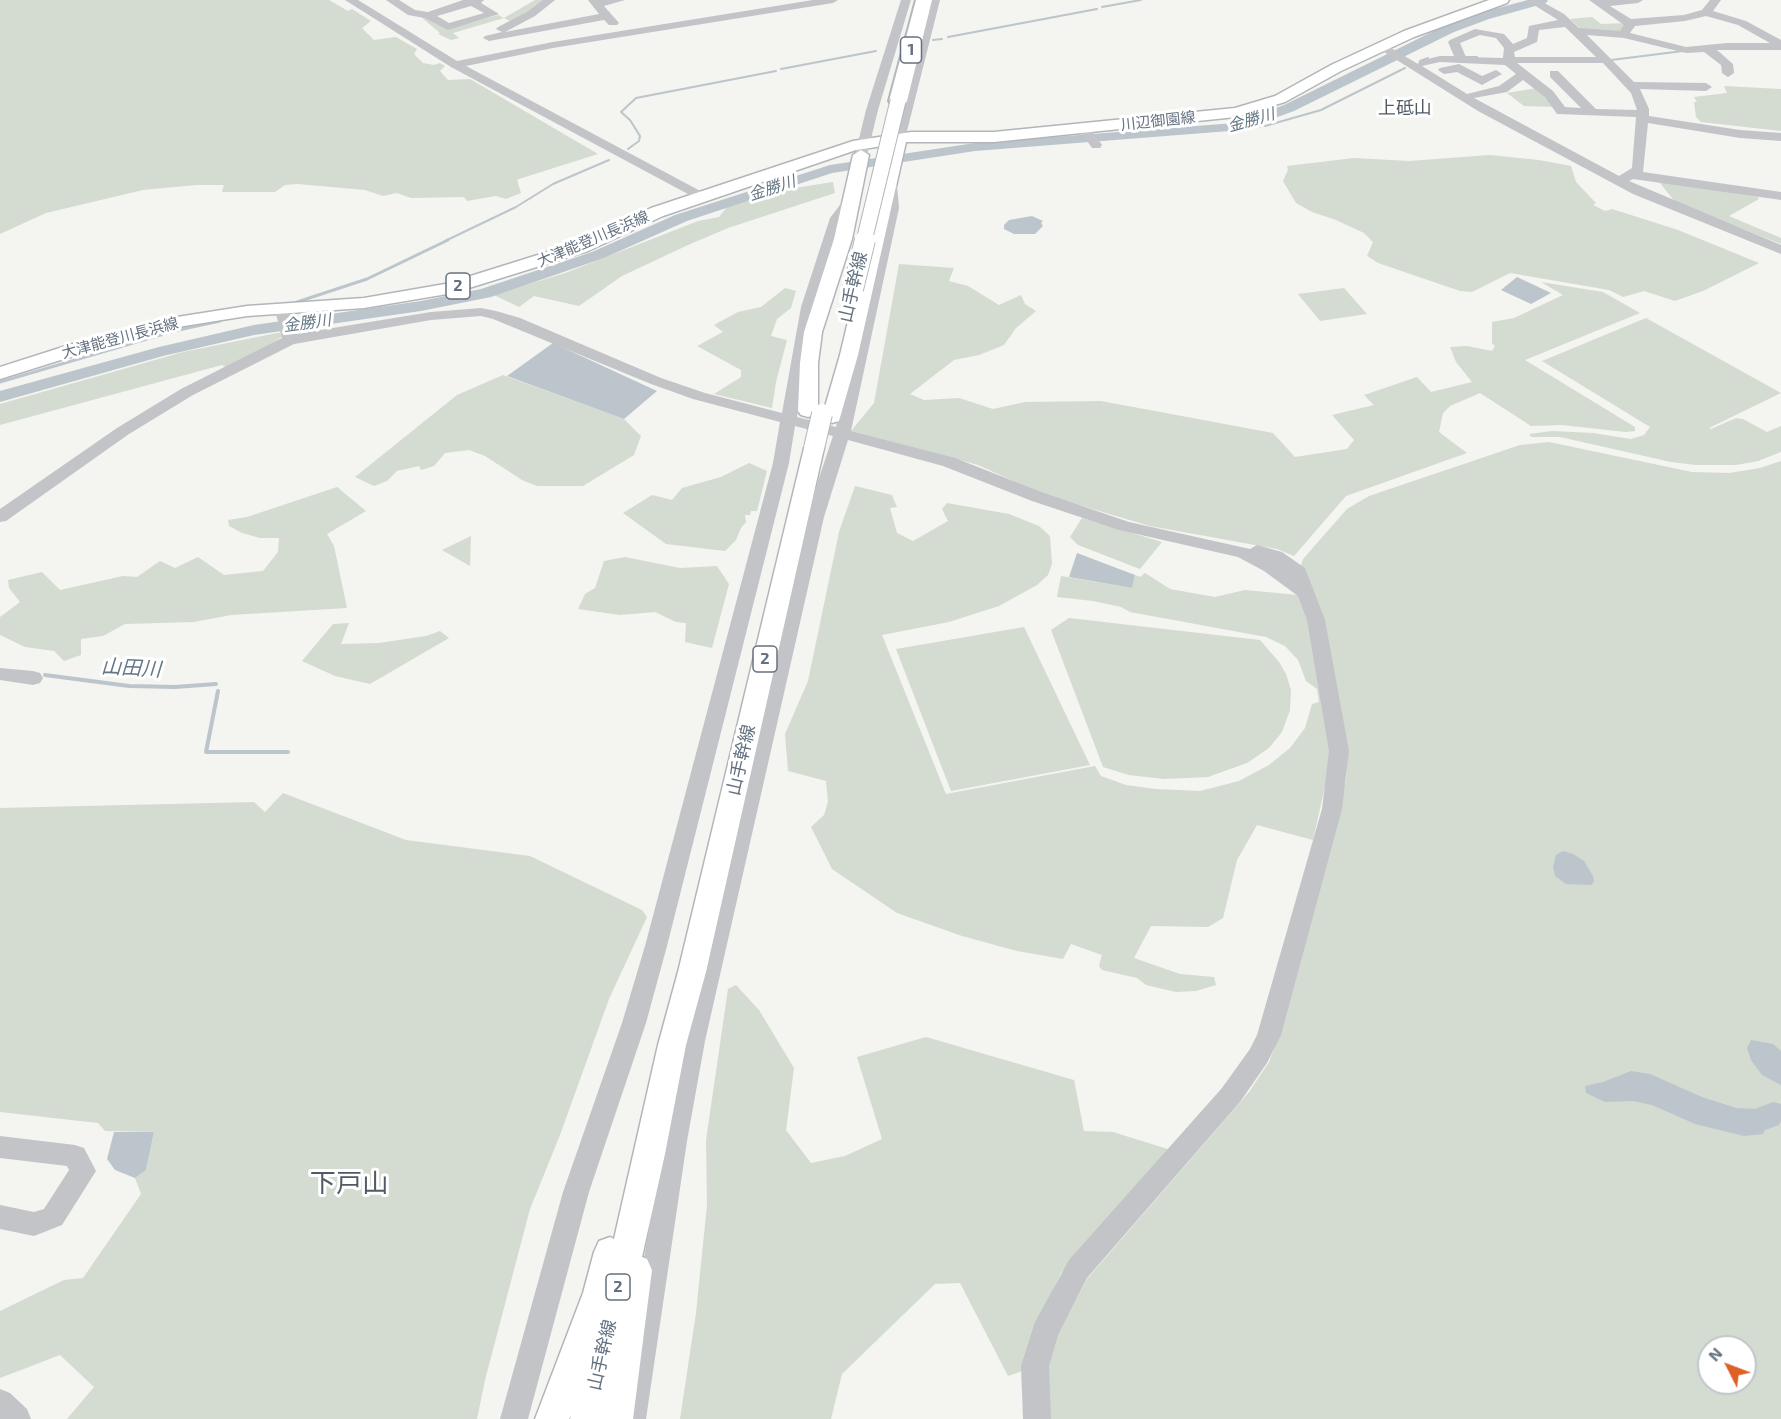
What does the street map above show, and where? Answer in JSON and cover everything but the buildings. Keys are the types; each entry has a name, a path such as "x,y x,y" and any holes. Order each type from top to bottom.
{"highway":[{"name":"1","path":"898,100 924,0"}],"main road":[{"name":"川辺御園線","path":"898,144 942,135 994,137 1236,112 1280,99 1336,68 1430,25 1502,0"},
{"name":"山手幹線","path":"820,414 853,289 898,100"},
{"name":"大津能登川長浜線","path":"0,373 69,351 177,322 231,313 283,312 398,297 486,279 552,258 642,218 812,161 838,149 862,150 898,144"},
{"path":"796,526 820,414 849,356 898,144"},
{"path":"820,414 810,388 808,363 815,326 843,239 862,150"},
{"name":"山手幹線","path":"587,1419 813,448"},
{"path":"552,1419 599,1293 672,1046"},
{"path":"616,1419 650,1154"}],"street":[{"path":"350,0 455,65 701,197"},
{"path":"395,2 414,0"},
{"path":"493,57 481,42 531,14 550,0"},
{"path":"595,2 620,0"},
{"path":"455,65 623,34 833,0"},
{"path":"862,150 906,0"},
{"path":"898,144 935,0"},
{"path":"1531,0 1549,5 1631,85 1640,101 1643,116 1638,170 1620,182"},
{"path":"1598,2 1638,0"},
{"path":"1706,12 1716,0"},
{"path":"395,2 412,13 428,15 448,27 492,14 473,1 428,15"},
{"path":"595,2 623,34"},
{"path":"1598,2 1629,23 1685,18 1706,12 1742,22 1781,46"},
{"path":"489,38 607,16"},
{"path":"1624,35 1629,23"},
{"path":"1509,55 1533,40 1533,28 1541,25 1624,35 1686,50 1727,46 1781,46"},
{"path":"1462,60 1454,42 1479,31 1489,32 1500,36 1509,55 1524,74 1549,94 1561,111 1643,116 1740,134 1781,137"},
{"path":"1384,48 1425,69 1463,97 1620,182 1671,207 1781,250"},
{"path":"1489,48 1509,55"},
{"path":"1562,50 1593,48"},
{"path":"1706,48 1726,64 1728,73"},
{"path":"1425,69 1440,59 1462,60 1509,55 1606,60"},
{"path":"1425,69 1459,68 1482,81 1496,74"},
{"path":"1463,97 1503,89 1524,74"},
{"path":"1554,74 1593,113"},
{"path":"1631,85 1706,87"},
{"path":"1683,86 1691,98"},
{"path":"1084,128 1096,145"},
{"path":"1633,175 1781,196"},
{"path":"632,1419 675,1141 693,1041 815,517 848,414 885,243 891,208 892,176"},
{"path":"514,1419 576,1192 634,1023 656,946 781,463 808,307 837,218 851,200"},
{"path":"283,312 289,337"},
{"path":"0,517 123,431 289,337 431,316 481,312 515,321 656,381 699,396 949,462 1038,497 1125,526 1228,548 1270,567 1304,592 1316,620 1339,751 1337,777 1332,809 1269,1035 1259,1056 1231,1095 1078,1269 1045,1331 1035,1366 1037,1419"},
{"path":"0,674 33,678"},
{"path":"0,1147 75,1156 82,1171 53,1217 34,1224 0,1217"},
{"path":"0,1403 17,1419"}],"shaded area":[{"path":"0,0 329,0 348,11 352,9 371,21 362,28 374,40 396,37 417,49 414,54 423,63 434,65 440,63 445,66 440,71 448,80 470,79 598,154 519,179 517,180 521,193 506,199 496,196 467,201 464,197 411,198 397,193 383,196 365,190 298,184 285,185 275,192 222,192 224,185 196,185 143,190 46,213 0,234"},
{"path":"535,0 547,0 512,22 504,18"},
{"path":"424,15 447,29 498,15 504,18 453,33 459,38 451,40 438,34 440,33 420,16 410,16"},
{"path":"1592,17 1601,24 1626,23 1622,32 1582,30 1570,19"},
{"path":"1724,86 1781,89 1781,131 1701,122 1696,117 1694,102 1697,102 1694,97 1727,93"},
{"path":"1537,88 1555,107 1524,106 1507,93"},
{"path":"1490,155 1571,166 1576,182 1596,203 1593,205 1605,211 1612,209 1678,230 1759,263 1703,291 1675,301 1644,291 1623,297 1609,290 1510,273 1472,292 1460,291 1378,263 1367,256 1373,242 1364,233 1296,203 1283,181 1288,170 1287,166 1354,158 1409,161"},
{"path":"1666,181 1758,197 1759,199 1729,216 1781,238 1781,244 1676,203 1660,183"},
{"path":"833,182 835,193 728,228 688,245 622,276 579,306 534,296 519,307 494,295 568,272 698,221 719,217 727,207 775,191"},
{"path":"1032,216 1043,221 1041,223 1043,226 1035,234 1014,234 1004,229 1004,225 1009,220"},
{"path":"899,264 954,268 949,281 968,286 999,305 1021,295 1025,304 1036,311 1016,328 1004,345 979,355 954,360 910,394 924,400 959,398 993,409 1025,402 1101,401 1273,433 1295,457 1347,449 1354,440 1332,415 1374,405 1364,395 1417,377 1431,392 1472,382 1456,362 1450,347 1467,346 1492,351 1495,346 1492,343 1492,322 1514,318 1563,295 1541,282 1603,292 1640,313 1525,360 1635,427 1635,431 1562,425 1531,426 1480,393 1450,406 1443,413 1439,432 1467,453 1346,496 1294,556 1277,549 1150,526 1045,495 978,465 851,431 874,403"},
{"path":"1517,277 1551,293 1531,304 1501,290"},
{"path":"785,288 796,291 791,308 777,319 771,336 787,340 772,408 714,394 741,377 741,370 697,346 723,332 714,325 738,312 761,307"},
{"path":"1344,288 1367,314 1320,321 1298,294"},
{"path":"1646,318 1781,393 1709,428 1736,418 1743,419 1767,432 1781,426 1781,452 1758,461 1736,465 1696,465 1671,462 1560,437 1531,437 1529,434 1552,431 1593,433 1631,439 1644,435 1650,427 1542,361"},
{"path":"282,332 283,336 261,351 227,368 222,365 0,425 0,404 183,352"},
{"path":"553,343 657,391 624,419 507,376"},
{"path":"503,375 624,419 641,436 634,455 583,486 537,486 522,480 485,456 469,450 445,453 434,466 421,470 419,466 397,471 387,481 374,486 355,477 457,395"},
{"path":"1549,442 1692,472 1729,473 1760,468 1781,461 1781,1419 1047,1419 1045,1396 1052,1345 1087,1279 1249,1092 1269,1062 1274,1049 1338,822 1346,780 1348,753 1327,642 1300,568 1303,559 1347,509 1369,496 1520,445"},
{"path":"749,463 767,471 757,511 751,511 750,515 745,515 746,522 736,540 725,551 666,544 623,513 652,495 672,500 682,488 721,477"},
{"path":"855,486 892,495 897,507 890,508 897,533 913,541 948,521 942,509 947,503 1009,514 1039,526 1050,536 1052,564 1048,575 1037,585 999,606 949,622 882,635 946,794 1095,766 1101,776 1126,785 1200,791 1239,781 1269,765 1290,748 1305,728 1312,704 1319,702 1317,689 1306,681 1298,660 1285,646 1266,637 1130,612 1121,607 1093,601 1057,597 1061,576 1132,588 1135,575 1140,577 1145,573 1170,589 1215,597 1245,590 1299,595 1306,608 1328,726 1330,764 1313,840 1257,825 1237,860 1223,918 1208,927 1151,926 1134,958 1180,974 1214,977 1216,985 1196,991 1176,992 1146,985 1137,978 1102,970 1099,966 1102,955 1071,944 1063,959 1017,951 962,936 897,913 832,869 811,827 824,815 828,802 826,781 788,771 785,734 808,681 839,532"},
{"path":"337,487 366,511 327,534 334,546 347,608 231,615 194,622 125,624 103,636 81,639 81,655 64,661 54,651 25,647 0,635 0,617 20,602 9,588 8,580 42,572 60,590 123,576 137,577 160,561 175,568 198,557 224,575 263,571 278,552 279,538 260,538 242,533 229,526 228,520 247,517"},
{"path":"1082,518 1162,542 1140,569 1078,545 1070,537"},
{"path":"471,536 470,566 442,550"},
{"path":"1077,553 1135,575 1132,588 1069,577"},
{"path":"625,557 680,568 717,566 729,584 712,648 685,642 686,623 676,622 655,612 620,615 578,609 585,594 595,588 604,561"},
{"path":"1069,618 1260,640 1279,662 1291,690 1290,710 1282,732 1269,748 1247,763 1208,777 1164,779 1129,775 1103,767 1051,630"},
{"path":"349,623 341,644 379,643 426,636 440,631 449,638 370,684 335,676 302,661 333,624"},
{"path":"1024,627 1090,765 951,791 896,649"},
{"path":"283,793 406,840 530,856 642,910 647,917 609,999 560,1135 530,1209 477,1419 67,1419 94,1387 60,1355 0,1378 0,1311 64,1280 83,1278 141,1194 135,1178 146,1170 154,1132 105,1131 98,1123 0,1112 0,808 254,802 265,812"},
{"path":"1563,851 1584,861 1593,876 1594,882 1591,885 1566,884 1555,876 1553,867 1556,855"},
{"path":"736,985 759,1010 794,1068 786,1130 811,1163 845,1156 882,1139 857,1057 926,1037 1074,1080 1084,1131 1113,1132 1171,1150 1061,1273 1034,1330 1022,1371 1008,1376 960,1283 935,1284 842,1374 831,1419 680,1419 696,1313 707,1205 706,1140 728,989"},
{"path":"1751,1040 1773,1044 1781,1051 1781,1085 1762,1075 1751,1060 1747,1048"},
{"path":"1631,1071 1650,1074 1702,1097 1736,1108 1755,1109 1773,1102 1781,1104 1781,1121 1779,1125 1765,1130 1763,1134 1744,1136 1695,1124 1652,1105 1633,1101 1605,1102 1586,1093 1585,1086"},
{"path":"114,1132 154,1132 146,1170 135,1178 115,1170 107,1159"}],"waterway":[{"path":"1102,7 1141,0"},
{"name":"金勝川","path":"0,397 159,352 254,330 421,306 485,293 598,255 681,218 830,169 975,147 1237,127 1289,108 1449,29 1484,16 1542,0"},
{"path":"948,37 1097,9"},
{"path":"933,40 942,39"},
{"path":"781,69 876,51"},
{"path":"1611,60 1683,51"},
{"path":"1466,57 1477,57"},
{"path":"1420,61 1428,58"},
{"path":"1237,127 1265,126 1321,110 1405,68"},
{"path":"628,149 639,141 640,136 630,120 621,112 636,98 776,71"},
{"path":"445,241 516,207 553,184 609,160"},
{"path":"288,305 367,279 448,240"},
{"path":"0,382 174,331 220,321"},
{"name":"山田川","path":"45,675 129,686 175,687 216,684"},
{"name":"山田川","path":"218,691 206,752 288,752"}],"district":[{"name":"上砥山","path":"1405,108"},
{"name":"下戸山","path":"349,1183"}]}
